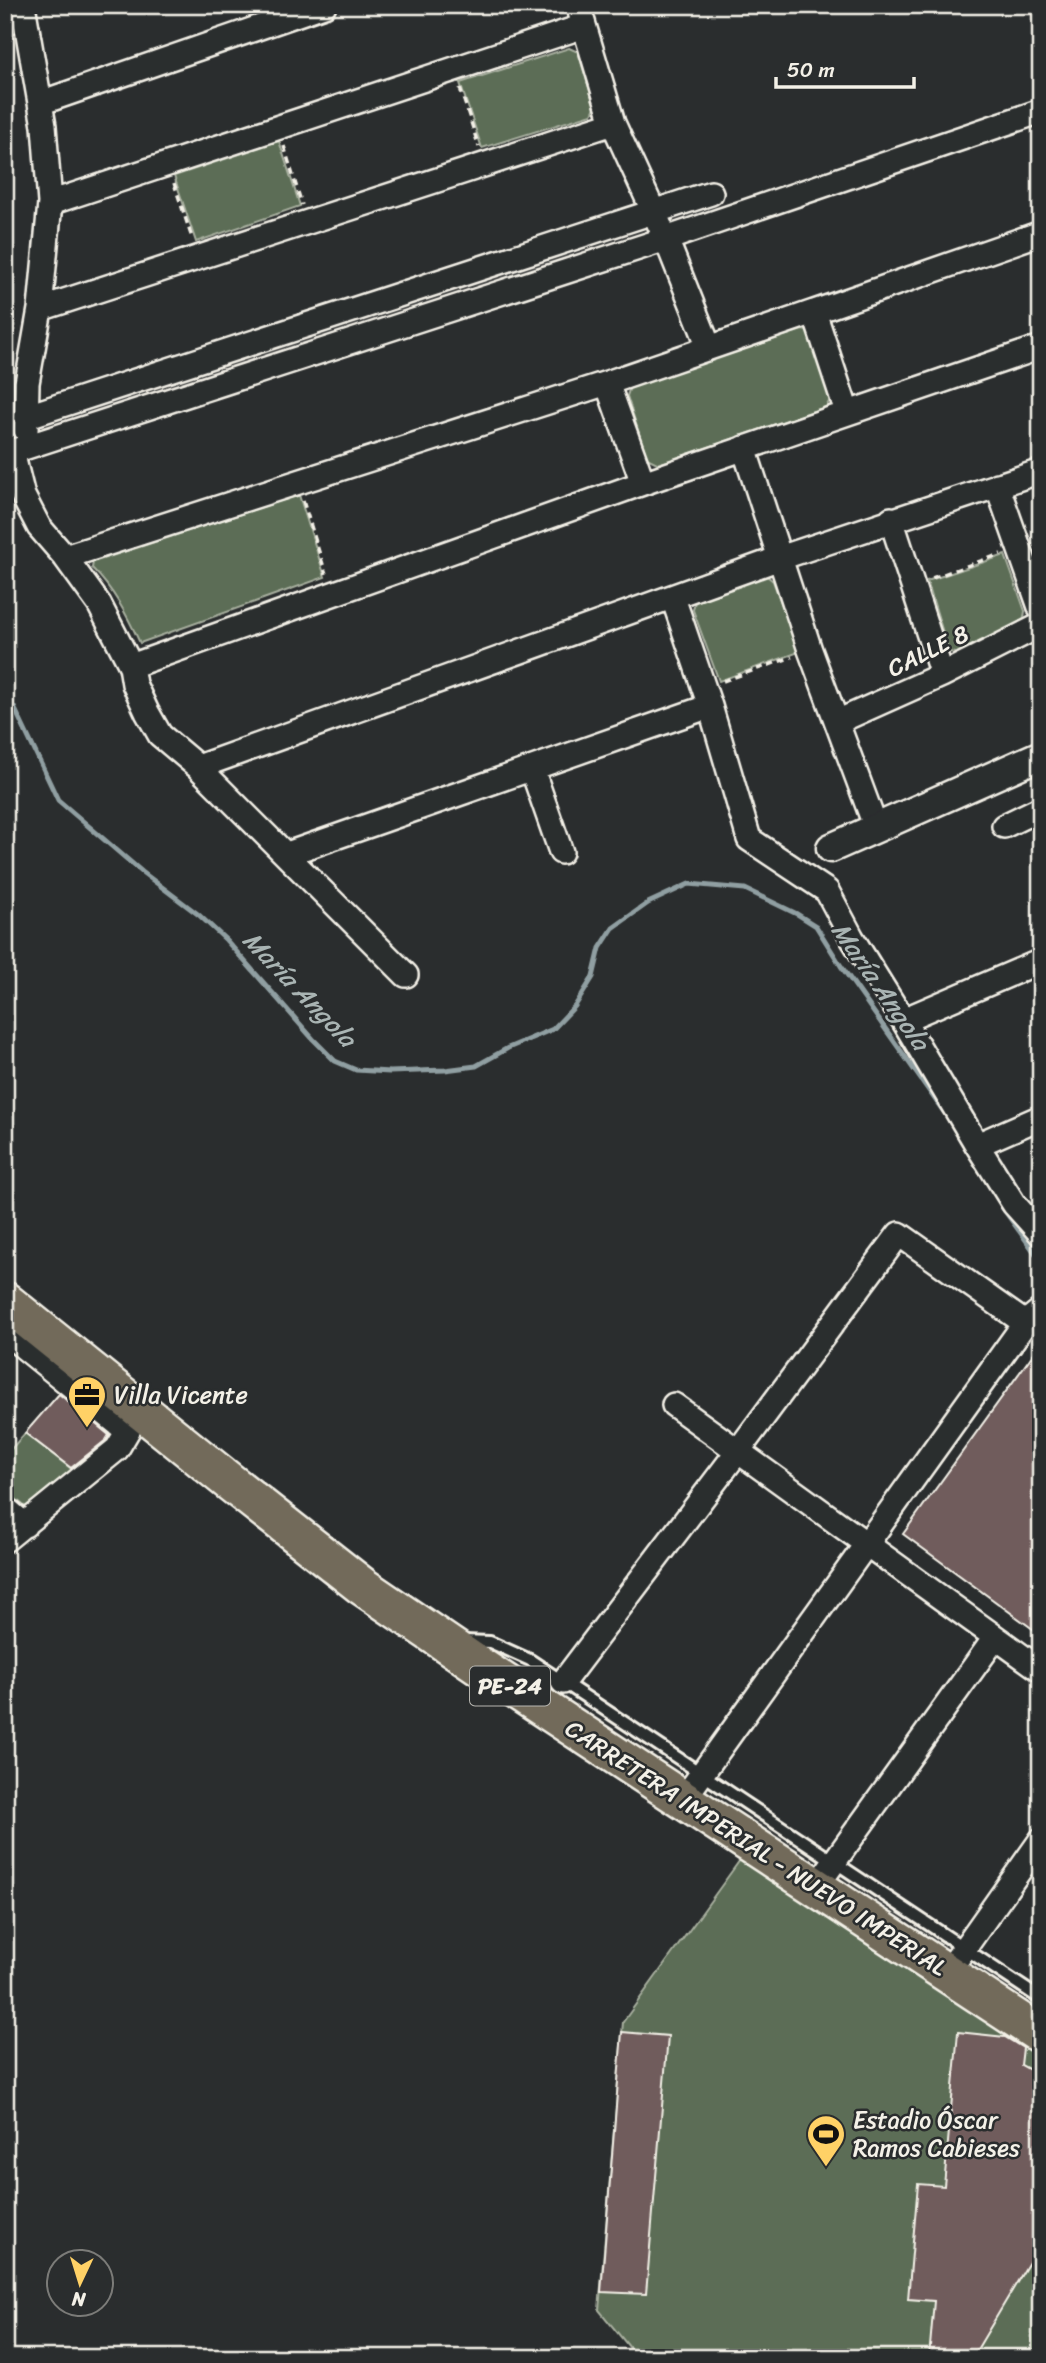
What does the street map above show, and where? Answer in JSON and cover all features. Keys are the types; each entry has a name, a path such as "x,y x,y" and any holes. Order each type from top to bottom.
{"highway":[{"name":"CARRETERA IMPERIAL - NUEVO IMPERIAL","path":"5,1301 133,1420 362,1586 444,1643 692,1787 956,1961 1034,2018"}],"street":[{"path":"23,5 40,103 50,202 40,309 27,383 26,416 15,451 23,496 39,527 99,604 131,666 134,684 160,735 198,767 406,975"},
{"path":"40,103 324,5"},
{"path":"50,202 454,69 581,15 613,123 654,209 709,347"},
{"path":"15,451 666,239 1041,111"},
{"path":"40,309 613,123"},
{"path":"26,416 654,209 711,193"},
{"path":"65,557 607,383 1041,233"},
{"path":"814,312 847,412"},
{"path":"131,666 643,483 1041,347"},
{"path":"607,383 643,483"},
{"path":"744,448 810,650 876,828"},
{"path":"198,767 891,519 1041,471"},
{"path":"997,485 1041,610"},
{"path":"891,519 942,675"},
{"path":"673,598 707,697 749,839 827,891 852,938 977,1145 1014,1204 1041,1234"},
{"name":"CALLE 8","path":"837,722 942,675 1041,625"},
{"path":"287,854 532,768 707,697"},
{"path":"831,848 1041,755"},
{"path":"532,768 561,852"},
{"path":"1003,826 1041,808"},
{"path":"903,1020 1041,961"},
{"path":"977,1145 1041,1117"},
{"path":"563,1682 899,1234 1033,1316 865,1543 692,1787"},
{"path":"5,1332 133,1420 117,1449 5,1540"},
{"path":"674,1405 1041,1670"},
{"path":"5,1508 26,1525"},
{"path":"825,1875 995,1638"},
{"path":"956,1961 1041,1840"}],"lane":[{"path":"444,1643 490,1642 530,1660 563,1682 692,1787"}],"path":[{"path":"454,69 484,164"},
{"path":"278,127 308,222"},
{"path":"167,164 198,258"},
{"path":"297,483 333,594"},
{"path":"913,584 1019,548"},
{"path":"707,697 810,650"}],"green space":[{"path":"569,48 578,52 595,107 592,114 482,148 460,83"},
{"path":"279,141 300,206 196,242 174,176"},
{"path":"802,330 807,331 831,398 826,407 659,464 647,458 627,396 630,387"},
{"path":"299,495 325,577 140,643 119,603 92,568 93,562"},
{"path":"1005,555 1025,611 1023,624 961,654 949,652 927,581"},
{"path":"766,575 773,581 799,652 719,681 693,610 695,601"},
{"path":"25,1433 74,1471 28,1509 5,1490 5,1456"},
{"name":"Estadio Óscar Ramos Cabieses","path":"745,1853 1041,2045 1041,2341 1027,2358 638,2358 599,2310 623,2022"}],"building":[{"path":"1041,1343 1041,1635 903,1534"},
{"path":"59,1394 109,1435 71,1468 25,1433"},
{"path":"622,2032 668,2036 646,2294 601,2292"},
{"path":"958,2032 1005,2037 1023,2048 1021,2065 1041,2076 1041,2242 972,2358 929,2358 934,2301 908,2299 918,2184 944,2186"}],"waterway":[{"name":"María Angola","path":"5,704 14,707 58,800 226,940 335,1061 356,1070 390,1072 476,1066 508,1048 553,1029 575,1006 593,977 600,948 613,928 648,903 689,884 745,889 816,926 944,1112"},
{"name":"María Angola","path":"1002,1207 1036,1254 1041,1256"}],"place":[{"name":"Villa Vicente","path":"87,1429"},
{"name":"Estadio Óscar Ramos Cabieses","path":"826,2168"}]}
